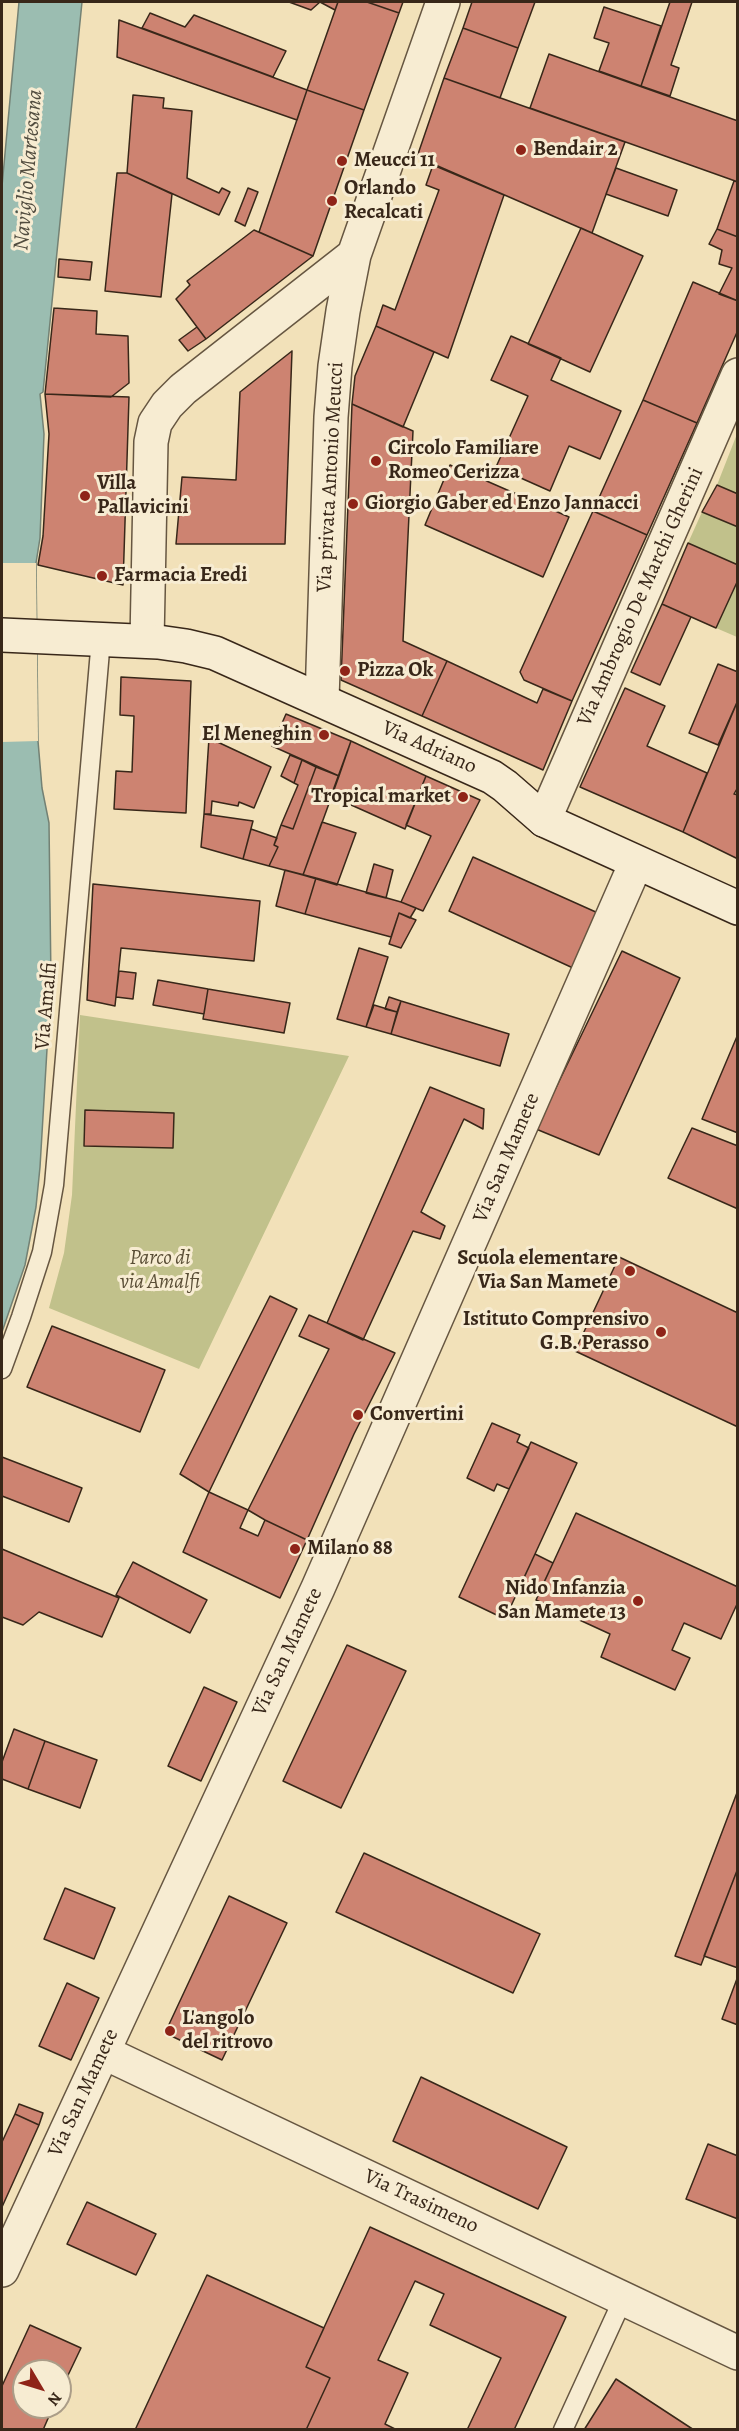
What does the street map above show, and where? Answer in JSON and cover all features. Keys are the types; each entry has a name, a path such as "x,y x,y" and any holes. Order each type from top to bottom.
{"street":[{"name":"Via privata Antonio Meucci","path":"322,700 321,677 333,392 337,353 354,255 443,2"},
{"path":"147,641 151,442 155,423 167,405 183,389 354,255"},
{"name":"Via Ambrogio De Marchi Gherini","path":"544,820 738,375"},
{"name":"Via Adriano","path":"2,635 147,641 186,646 215,653 492,777 544,820 738,908"},
{"name":"Via San Mamete","path":"2,2270 365,1483 636,863"},
{"name":"Via Trasimeno","path":"104,2052 738,2353"}],"lane":[{"name":"Via Amalfi","path":"2,1369 42,1252 54,1185 101,639"},
{"path":"563,2430 623,2299"}],"green space":[{"path":"737,434 737,494 717,485"},
{"path":"702,512 737,527 737,565 688,543"},
{"path":"737,580 737,637 716,628"},
{"name":"Parco di via Amalfi","path":"80,1015 349,1056 199,1369 49,1308 64,1253 72,1195"}],"water":[{"name":"Naviglio Martesana","path":"19,2 82,2 43,392 40,394 44,434 40,538 36,563 38,741 42,788 49,823 51,982 40,1167 36,1207 25,1265 2,1332 2,186"}],"pier":[{"path":"2,563 36,563 38,741 2,742"}],"building":[{"path":"289,2 320,2 311,10"},
{"path":"320,2 338,2 335,10"},
{"path":"338,2 367,2 399,13 364,110 307,90"},
{"path":"367,2 403,2 399,13"},
{"path":"472,2 535,2 518,48 463,28"},
{"path":"670,2 692,2 671,65 679,68 670,96 641,86"},
{"path":"604,7 661,26 641,86 599,71 609,43 594,38"},
{"path":"150,13 185,27 194,15 286,51 273,77 142,28"},
{"path":"119,20 307,90 297,120 117,57"},
{"path":"463,28 518,48 500,98 444,78"},
{"path":"549,54 738,121 738,182 530,108"},
{"name":"Bendair 2","path":"444,78 625,142 592,233 417,157"},
{"path":"307,90 364,110 313,256 259,232"},
{"path":"133,95 164,98 163,108 192,111 187,178 219,193 222,188 230,192 219,215 127,173"},
{"path":"433,165 504,195 448,358 376,326 383,305 395,310 439,190 426,185"},
{"path":"616,168 677,190 668,216 606,194"},
{"path":"117,173 127,173 172,194 161,297 105,291"},
{"path":"734,181 738,182 738,237 717,229"},
{"path":"248,188 258,192 245,226 235,221"},
{"path":"581,228 643,256 590,372 528,344"},
{"path":"717,229 738,237 738,301 719,294 732,268 719,264 722,250 709,244"},
{"path":"254,230 313,256 206,339 176,299 190,285 187,281"},
{"path":"59,259 92,262 90,280 58,277"},
{"path":"693,282 738,301 738,330 697,423 643,400"},
{"path":"54,308 97,311 96,334 128,336 129,383 111,397 45,394"},
{"path":"376,326 434,352 403,427 352,404 355,376"},
{"path":"197,327 206,339 188,351 179,340"},
{"path":"511,336 561,358 551,380 621,411 600,459 569,446 550,491 496,467 528,396 491,380"},
{"path":"292,351 285,544 176,544 182,477 236,480 240,392"},
{"name":"Villa Pallavicini","path":"45,394 129,397 123,585 38,565 43,536 49,434"},
{"path":"643,400 697,423 647,535 593,511"},
{"path":"352,404 413,431 403,641 447,661 422,716 341,680"},
{"path":"450,465 569,517 543,577 425,525"},
{"path":"717,485 738,494 738,527 702,512"},
{"path":"593,511 647,535 572,701 524,680 520,672"},
{"path":"688,543 738,565 738,580 716,628 662,604"},
{"path":"662,604 691,617 660,685 631,672"},
{"path":"447,661 537,703 543,689 572,701 543,770 422,716"},
{"path":"718,664 738,672 738,700 718,745 689,733"},
{"path":"121,677 191,681 186,813 114,809 116,771 132,772 134,716 120,715"},
{"path":"625,688 665,706 647,746 707,773 683,832 580,787"},
{"path":"738,700 738,787 734,794 738,795 738,859 683,832"},
{"path":"286,714 351,741 339,776 272,746"},
{"path":"209,738 271,767 254,808 239,802 238,806 212,801 211,814 204,814"},
{"path":"351,741 426,776 405,829 331,796"},
{"path":"290,755 302,760 294,783 281,776"},
{"path":"302,760 316,767 293,829 281,825 298,785 294,783"},
{"path":"316,767 339,776 303,875 269,866 278,847 274,845 281,825 293,829"},
{"path":"426,776 480,800 423,911 401,902 431,836 406,825"},
{"path":"204,814 253,821 243,859 201,847"},
{"path":"322,822 356,833 337,885 303,875"},
{"path":"251,829 277,838 274,845 278,847 269,866 243,859"},
{"path":"473,857 598,913 573,968 449,911"},
{"path":"374,864 393,870 386,898 366,893"},
{"path":"285,870 316,878 305,914 276,906"},
{"path":"316,878 416,908 410,918 399,913 391,937 305,914"},
{"path":"93,884 260,901 254,961 121,948 115,1006 87,1000"},
{"path":"399,913 416,920 401,948 389,944"},
{"path":"359,948 388,957 366,1027 337,1019"},
{"path":"622,951 680,978 599,1155 536,1129"},
{"path":"119,971 136,973 133,999 116,997"},
{"path":"158,980 208,989 204,1014 153,1005"},
{"path":"208,989 290,1003 284,1033 203,1019"},
{"path":"389,997 401,1001 397,1012 385,1009"},
{"path":"401,1001 509,1034 500,1066 391,1034"},
{"path":"374,1005 397,1012 391,1034 366,1027"},
{"path":"738,1034 738,1133 702,1119"},
{"path":"430,1087 484,1109 483,1129 464,1119 421,1212 445,1226 440,1239 413,1231 363,1340 327,1323"},
{"path":"85,1110 174,1113 173,1148 84,1146"},
{"path":"692,1128 738,1146 738,1209 668,1178"},
{"name":"Istituto Comprensivo G.B. Perasso","path":"619,1257 738,1313 738,1427 575,1351"},
{"path":"270,1296 297,1309 209,1492 180,1474"},
{"path":"309,1315 395,1353 354,1434 307,1540 248,1510 329,1349 299,1336"},
{"path":"52,1326 165,1370 140,1432 27,1387"},
{"path":"492,1423 520,1435 517,1442 529,1448 509,1489 497,1484 494,1491 467,1478"},
{"path":"531,1442 577,1463 505,1619 459,1597"},
{"path":"2,1457 82,1488 69,1522 2,1496"},
{"path":"209,1492 248,1510 240,1528 258,1536 265,1520 307,1540 280,1598 183,1552"},
{"name":"Nido Infanzia San Mamete 13","path":"576,1513 738,1587 738,1602 721,1639 684,1623 672,1650 690,1658 675,1690 601,1657 610,1634 536,1600"},
{"path":"2,1549 119,1598 102,1637 39,1612 23,1625 2,1617"},
{"path":"535,1554 553,1563 538,1595 520,1586"},
{"path":"133,1562 207,1600 190,1633 116,1595"},
{"path":"347,1645 406,1671 341,1808 283,1781"},
{"path":"204,1687 237,1702 201,1781 168,1766"},
{"path":"14,1729 45,1741 28,1789 2,1779 2,1762"},
{"path":"45,1741 97,1760 80,1808 28,1789"},
{"path":"738,1790 738,1868 701,1965 675,1956"},
{"path":"364,1853 540,1934 513,1993 336,1912"},
{"path":"738,1868 738,1968 704,1956"},
{"path":"65,1888 115,1908 94,1959 44,1939"},
{"path":"229,1896 287,1923 222,2060 165,2033"},
{"path":"738,1976 738,2025 722,2019"},
{"path":"67,1983 99,1998 71,2060 39,2046"},
{"path":"421,2077 567,2147 538,2209 393,2141"},
{"path":"19,2104 43,2113 39,2125 15,2114"},
{"path":"15,2114 39,2125 2,2207 2,2142"},
{"path":"708,2144 738,2156 738,2219 686,2199"},
{"path":"87,2202 156,2234 136,2275 67,2244"},
{"path":"370,2227 566,2317 514,2430 467,2430 501,2358 430,2325 444,2294 415,2281 378,2360 408,2373 385,2424 397,2430 306,2430 330,2378 306,2367"},
{"path":"207,2275 324,2328 306,2367 330,2378 306,2430 135,2430"},
{"path":"30,2325 81,2348 72,2367 72,2359 14,2359"},
{"path":"12,2364 12,2419 48,2419 43,2430 2,2430 2,2386"},
{"path":"616,2379 694,2430 584,2430"}],"place":[{"name":"Bendair 2","path":"521,150"},
{"name":"Meucci 11","path":"342,161"},
{"name":"Orlando Recalcati","path":"332,201"},
{"name":"Circolo Familiare Romeo Cerizza","path":"376,461"},
{"name":"Villa Pallavicini","path":"85,496"},
{"name":"Giorgio Gaber ed Enzo Jannacci","path":"353,504"},
{"name":"Farmacia Eredi","path":"102,576"},
{"name":"Pizza Ok","path":"345,671"},
{"name":"El Meneghin","path":"324,735"},
{"name":"Tropical market","path":"463,797"},
{"name":"Scuola elementare Via San Mamete","path":"630,1271"},
{"name":"Istituto Comprensivo G.B. Perasso","path":"661,1332"},
{"name":"Convertini","path":"358,1415"},
{"name":"Milano 88","path":"295,1549"},
{"name":"Nido Infanzia San Mamete 13","path":"638,1601"},
{"name":"L'angolo del ritrovo","path":"170,2031"}]}
